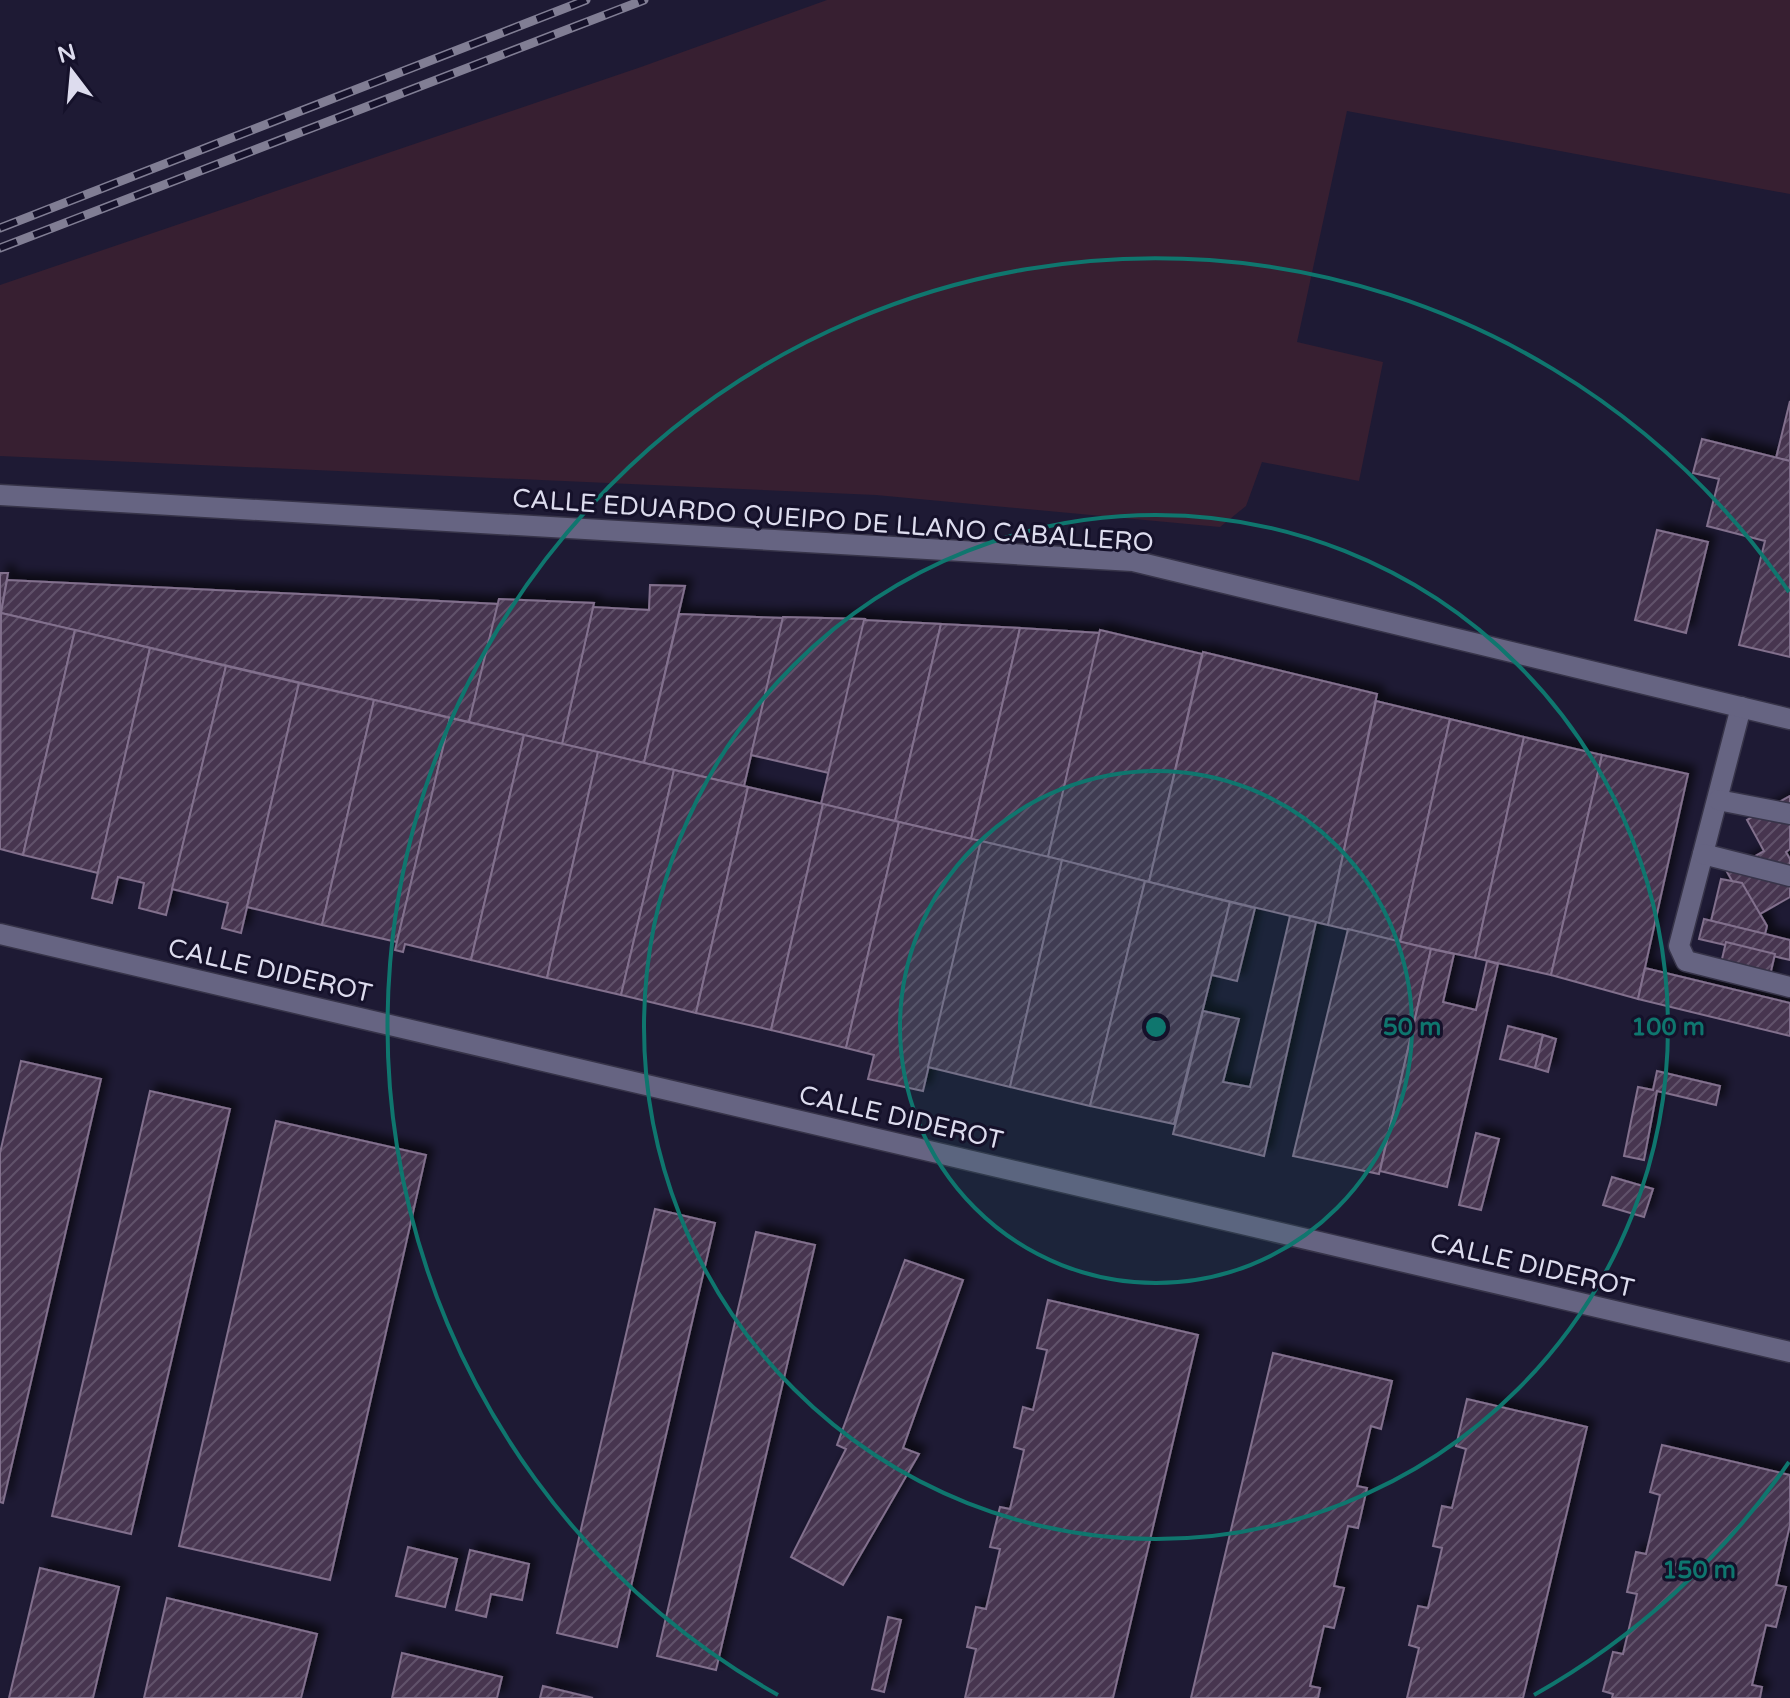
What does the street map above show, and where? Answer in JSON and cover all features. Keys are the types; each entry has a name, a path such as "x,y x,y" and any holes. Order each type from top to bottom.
{"street":[{"name":"CALLE EDUARDO QUEIPO DE LLANO CABALLERO","path":"0,495 1133,561 1790,719"},
{"path":"1741,707 1679,946 1686,961 1790,987"},
{"path":"1718,800 1790,814"},
{"path":"1703,854 1790,876"},
{"name":"CALLE DIDEROT","path":"0,934 1790,1352"}],"shaded area":[{"path":"827,0 1790,0 1790,194 1347,111 1297,342 1383,362 1359,481 1262,462 1246,506 1220,527 876,495 0,456 0,285 641,67"}],"building":[{"path":"1790,401 1790,461 1776,458"},
{"path":"1702,439 1790,461 1790,657 1739,645 1765,541 1707,526 1719,479 1693,473"},
{"path":"1657,530 1708,542 1686,633 1635,620"},
{"path":"0,573 8,573 1,613 0,613"},
{"path":"7,580 498,604 469,722 1,613"},
{"path":"650,585 685,586 644,763 562,744 593,607 649,610"},
{"path":"499,599 594,603 562,744 469,722"},
{"path":"1,613 75,630 23,855 0,849"},
{"path":"679,614 783,618 744,786 644,763"},
{"path":"783,617 865,619 829,773 751,755"},
{"path":"864,620 941,624 895,821 821,804"},
{"path":"941,624 1020,628 971,839 895,821"},
{"path":"1020,628 1100,633 1048,857 971,839"},
{"path":"75,630 150,648 98,873 23,855"},
{"path":"1100,630 1202,654 1149,882 1048,857"},
{"path":"150,648 226,666 166,915 139,908 144,883 118,877 112,903 92,898"},
{"path":"1203,652 1377,694 1328,925 1149,882"},
{"path":"226,666 299,683 241,933 222,928 228,903 172,889"},
{"path":"299,683 374,700 322,925 247,907"},
{"path":"374,700 450,718 397,942 322,925"},
{"path":"1376,701 1450,719 1400,942 1328,925"},
{"path":"450,718 524,735 471,960 405,944 403,952 395,950"},
{"path":"1450,719 1524,737 1475,958 1400,942"},
{"path":"524,735 598,752 547,978 471,960"},
{"path":"1524,737 1602,755 1551,975 1475,958"},
{"path":"598,752 674,770 621,995 547,978"},
{"path":"1602,755 1688,774 1638,999 1551,975"},
{"path":"674,770 748,787 696,1013 621,995"},
{"path":"748,787 823,804 771,1030 696,1013"},
{"path":"1790,796 1790,849 1786,852 1790,859 1790,897 1753,918 1727,872 1764,851 1747,820"},
{"path":"823,804 899,822 846,1048 771,1030"},
{"path":"899,822 981,841 923,1091 868,1079 874,1055 846,1048"},
{"path":"981,841 1062,860 1010,1087 928,1067"},
{"path":"1062,860 1145,881 1090,1106 1010,1087"},
{"path":"1721,879 1742,883 1767,926 1765,934 1711,921"},
{"path":"1145,881 1230,902 1174,1124 1090,1106"},
{"path":"1230,902 1255,908 1237,981 1212,975"},
{"path":"1290,916 1316,922 1264,1156 1173,1134 1203,1011 1239,1019 1223,1082 1250,1087"},
{"path":"1704,919 1790,940 1790,960 1699,939"},
{"path":"1348,929 1431,949 1379,1174 1293,1156"},
{"path":"1726,942 1775,954 1767,988 1718,976"},
{"path":"1431,949 1454,954 1443,1002 1476,1010 1487,961 1498,964 1447,1187 1380,1171"},
{"path":"1645,968 1790,1003 1790,1036 1638,999"},
{"path":"1508,1026 1543,1035 1535,1068 1500,1059"},
{"path":"1543,1035 1556,1039 1548,1072 1535,1068"},
{"path":"21,1061 101,1079 3,1503 0,1502 0,1153"},
{"path":"1657,1071 1720,1086 1716,1105 1657,1091 1644,1160 1624,1156 1638,1087 1653,1090"},
{"path":"150,1091 230,1109 131,1534 52,1516"},
{"path":"276,1121 426,1155 330,1580 179,1546"},
{"path":"1476,1133 1499,1139 1481,1210 1459,1205"},
{"path":"1612,1177 1653,1189 1644,1217 1603,1205"},
{"path":"655,1209 715,1223 617,1647 557,1633"},
{"path":"756,1232 815,1245 716,1670 657,1656"},
{"path":"905,1260 963,1280 903,1448 919,1454 843,1585 791,1557 846,1449 837,1445"},
{"path":"1048,1300 1198,1335 1113,1698 965,1698 976,1649 967,1647 976,1607 986,1609 1000,1549 990,1547 1000,1507 1010,1509 1024,1450 1014,1447 1023,1407 1033,1410 1047,1350 1037,1348"},
{"path":"1273,1353 1392,1381 1381,1429 1371,1426 1357,1486 1367,1488 1358,1528 1348,1526 1334,1586 1344,1588 1334,1628 1324,1626 1310,1686 1320,1688 1318,1698 1191,1698"},
{"path":"1467,1399 1587,1427 1523,1698 1407,1698 1419,1648 1409,1645 1418,1606 1428,1608 1442,1548 1433,1546 1442,1506 1452,1508 1466,1449 1456,1446"},
{"path":"1662,1445 1790,1475 1790,1525 1776,1585 1786,1587 1776,1627 1766,1625 1752,1685 1762,1687 1760,1698 1612,1698 1613,1694 1603,1691 1613,1652 1623,1654 1637,1594 1627,1592 1636,1552 1646,1554 1660,1495 1650,1492"},
{"path":"408,1547 457,1559 445,1607 396,1596"},
{"path":"470,1550 529,1564 522,1600 491,1594 486,1617 456,1610"},
{"path":"40,1568 119,1587 93,1698 9,1698"},
{"path":"167,1598 317,1634 301,1698 144,1698"},
{"path":"888,1617 901,1620 884,1692 872,1689"},
{"path":"402,1653 502,1677 497,1698 392,1698"},
{"path":"543,1686 593,1698 540,1698"}],"railway":[{"path":"0,228 586,0"},
{"path":"0,248 644,0"}]}
